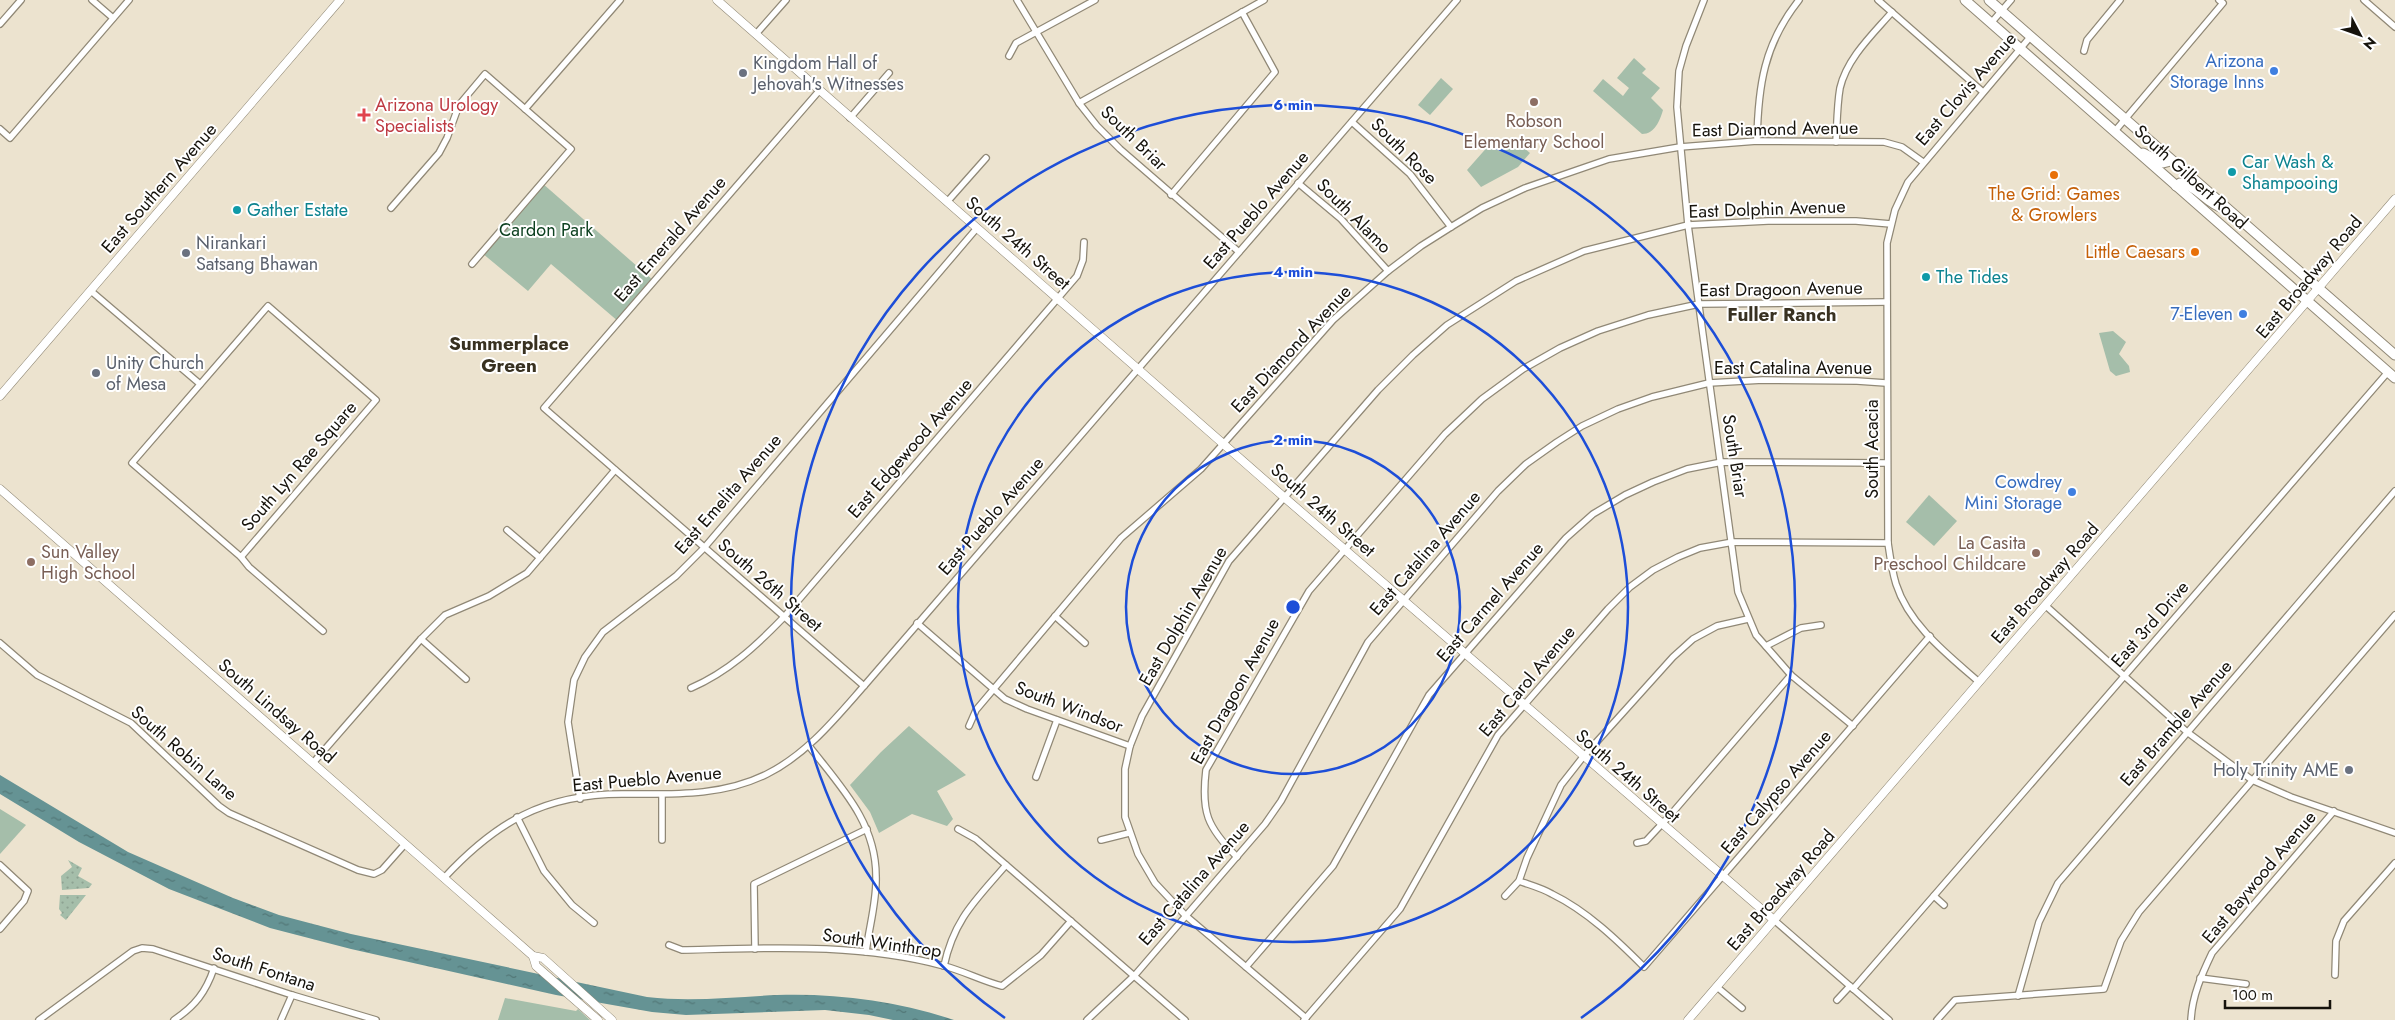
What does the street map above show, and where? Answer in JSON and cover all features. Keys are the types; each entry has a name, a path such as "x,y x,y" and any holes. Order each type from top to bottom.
{"main road":[{"name":"East Southern Avenue","path":"0,396 340,0"},
{"name":"South 24th Street","path":"717,0 1285,498 1774,920"},
{"name":"South Gilbert Road","path":"1965,0 2391,375"},
{"name":"South Gilbert Road","path":"1989,0 2395,355"},
{"path":"2136,150 2163,163 2172,161"},
{"path":"2176,186 2180,183 2186,183 2216,206 2228,209"},
{"name":"East Broadway Road","path":"1688,1020 2395,199"},
{"name":"South Lindsay Road","path":"0,489 533,956 543,958 612,1020"},
{"name":"South Lindsay Road","path":"533,956 536,966 598,1020"}],"street":[{"path":"0,24 21,0"},
{"path":"92,0 113,18"},
{"path":"0,129 10,138 129,0"},
{"path":"525,109 620,0"},
{"path":"756,34 786,0"},
{"name":"South Briar","path":"1017,0 1079,103 1108,138 1238,252"},
{"path":"1009,56 1016,43 1095,0"},
{"path":"1079,103 1264,0"},
{"name":"East Pueblo Avenue","path":"444,878 479,843 517,817 545,806 580,799 622,794 662,796 704,792 746,783 787,762 808,746 864,686 1140,369 1298,182 1457,0"},
{"name":"South Briar","path":"1704,0 1686,46 1679,71 1677,107 1688,224 1733,542 1738,592 1756,635 1791,675 1852,726"},
{"path":"1757,141 1758,103 1770,50 1784,19 1799,0"},
{"path":"1878,0 1983,92"},
{"path":"1991,22 2011,0"},
{"path":"2084,51 2086,40 2120,0"},
{"path":"2364,0 2395,27"},
{"path":"2115,131 2221,2"},
{"path":"1171,195 1275,72 1242,12"},
{"path":"1836,142 1840,88 1848,69 1861,48 1892,12"},
{"name":"East Clovis Avenue","path":"1923,162 2031,36"},
{"path":"850,118 888,73"},
{"path":"390,208 438,153 447,138 459,105 485,74 571,150 472,264"},
{"name":"East Emerald Avenue","path":"544,408 819,91"},
{"name":"South Rose","path":"1352,122 1410,174 1451,227"},
{"name":"East Diamond Avenue","path":"968,726 976,710 993,689 1121,538 1202,469 1333,320 1388,271 1421,246 1482,208 1525,188 1609,159 1680,146 1757,141 1884,142 1902,147 1923,162"},
{"path":"948,202 986,158"},
{"name":"South Acacia","path":"1923,162 1902,193 1891,224 1888,243 1886,383 1888,543 1897,585 1903,601 1918,623 1930,636 1980,682"},
{"name":"South Alamo","path":"1298,182 1341,219 1388,271"},
{"name":"East Dolphin Avenue","path":"1130,746 1142,716 1229,561 1392,376 1448,325 1481,302 1516,281 1584,251 1688,224 1768,221 1891,224"},
{"name":"East Emelita Avenue","path":"580,799 568,722 574,680 585,657 603,632 676,576 704,548 977,228"},
{"name":"East Edgewood Avenue","path":"691,688 712,679 753,649 784,617 1077,276 1083,260 1084,242"},
{"path":"91,291 200,384"},
{"name":"East Dragoon Avenue","path":"1237,857 1211,829 1203,794 1206,770 1309,590 1445,434 1482,399 1523,369 1560,348 1598,331 1648,315 1699,304 1887,302"},
{"name":"South Lyn Rae Square","path":"240,557 376,400 268,306 132,463 323,630"},
{"name":"East 3rd Drive","path":"1837,1000 1852,987 1934,896 2124,676 2391,375"},
{"name":"East Catalina Avenue","path":"1088,1020 1135,975 1237,857 1282,801 1368,642 1498,491 1526,464 1582,426 1618,409 1652,397 1709,383 1773,380 1857,380 1886,383"},
{"name":"South 26th Street","path":"544,408 864,686"},
{"name":"East Carmel Avenue","path":"1246,967 1333,866 1429,695 1566,538 1594,514 1653,482 1687,469 1722,462 1887,463"},
{"path":"314,763 445,615 510,584 527,573 615,470"},
{"name":"East Bramble Avenue","path":"2018,996 2039,922 2058,883 2395,491"},
{"path":"507,530 540,558"},
{"name":"East Carol Avenue","path":"1305,1019 1400,909 1485,755 1498,735 1608,609 1630,587 1653,570 1678,557 1700,548 1733,542 1888,543"},
{"path":"2046,606 2187,732 2252,780 2291,797 2395,833"},
{"path":"1937,1020 1955,1000 2104,989 2121,941 2139,912 2395,615"},
{"path":"1055,616 1085,643"},
{"path":"1505,896 1519,881 1527,858 1560,785 1583,757 1673,657 1693,639 1717,626 1748,619"},
{"name":"South Windsor","path":"918,623 1005,699 1130,746 1125,769 1123,793 1125,817 1138,854 1155,883 1185,915 1305,1019"},
{"path":"1766,646 1800,628 1821,625"},
{"name":"East Calypso Avenue","path":"1519,881 1552,893 1576,908 1622,945 1644,967 1930,636"},
{"path":"421,640 466,679"},
{"name":"South Robin Lane","path":"0,643 36,675 131,723 219,806 235,816 358,870 374,874 382,870 405,844"},
{"path":"1637,843 1646,840 1662,824 1791,675"},
{"path":"1036,777 1057,720"},
{"path":"808,746 850,798 867,829 875,853 876,878 866,952"},
{"path":"662,796 662,840"},
{"name":"East Baywood Avenue","path":"2191,1020 2191,1009 2200,978 2212,953 2334,811"},
{"path":"517,817 544,872 567,900 594,923"},
{"path":"755,948 754,884 867,829"},
{"path":"958,829 976,838 1185,1020"},
{"path":"1101,840 1130,833"},
{"path":"2335,975 2336,941 2344,921 2395,863"},
{"path":"0,865 28,891 24,901 0,929"},
{"path":"944,966 949,942 964,914 1006,865"},
{"path":"1934,896 1944,904"},
{"name":"South 24th Street","path":"1774,920 1889,1020"},
{"name":"South Winthrop","path":"669,945 682,950 812,948 866,952 944,966 1002,986 1041,955 1071,921"},
{"name":"South Fontana","path":"39,1020 133,951 142,948 214,968 292,995 376,1020"},
{"path":"174,1020 200,999 208,985 214,968"},
{"path":"2200,978 2246,984"},
{"path":"1717,987 1742,1008"},
{"path":"281,1020 292,995"}],"green space":[{"path":"1634,58 1646,69 1642,73 1660,88 1651,98 1663,110 1654,129 1642,134 1593,91 1603,79 1623,96 1629,88 1617,78"},
{"path":"1441,78 1453,89 1430,115 1418,105"},
{"path":"1511,137 1530,153 1518,167 1481,187 1467,170 1490,144 1499,151"},
{"name":"Cardon Park","path":"542,183 654,281 619,322 551,264 528,291 482,253"},
{"path":"2113,331 2126,342 2119,354 2129,366 2130,372 2116,376 2110,371 2099,333"},
{"path":"1929,495 1957,521 1934,546 1906,522"},
{"path":"909,726 966,775 937,791 953,819 947,826 912,814 879,833 870,812 850,785"},
{"path":"0,809 26,825 0,854"},
{"path":"68,860 82,868 78,876 92,884 89,888 62,890 61,876 72,867"},
{"path":"60,895 86,895 66,920 60,915 62,913 59,909"},
{"path":"505,998 576,1011 578,1009 590,1020 498,1020"}],"water":[{"path":"0,775 128,852 233,898 279,915 351,934 647,997 696,999 822,995 889,1003 954,1020 893,1020 825,1010 686,1015 652,1012 556,995 351,949 270,928 169,889 79,842 0,794"}],"place":[{"name":"Arizona Storage Inns","path":"2274,71"},
{"name":"Kingdom Hall of Jehovah's Witnesses","path":"743,73"},
{"name":"Robson Elementary School","path":"1534,102"},
{"name":"Arizona Urology Specialists","path":"364,115"},
{"name":"Car Wash & Shampooing","path":"2232,172"},
{"name":"The Grid: Games & Growlers","path":"2054,175"},
{"name":"Gather Estate","path":"237,210"},
{"name":"Little Caesars","path":"2195,252"},
{"name":"Nirankari Satsang Bhawan","path":"186,253"},
{"name":"The Tides","path":"1926,277"},
{"name":"7-Eleven","path":"2243,314"},
{"name":"Unity Church of Mesa","path":"96,373"},
{"name":"Cowdrey Mini Storage","path":"2072,492"},
{"name":"La Casita Preschool Childcare","path":"2036,553"},
{"name":"Sun Valley High School","path":"31,562"},
{"name":"Holy Trinity AME","path":"2349,770"}],"district":[{"name":"Fuller Ranch","path":"1782,314"},
{"name":"Summerplace Green","path":"509,354"}]}
